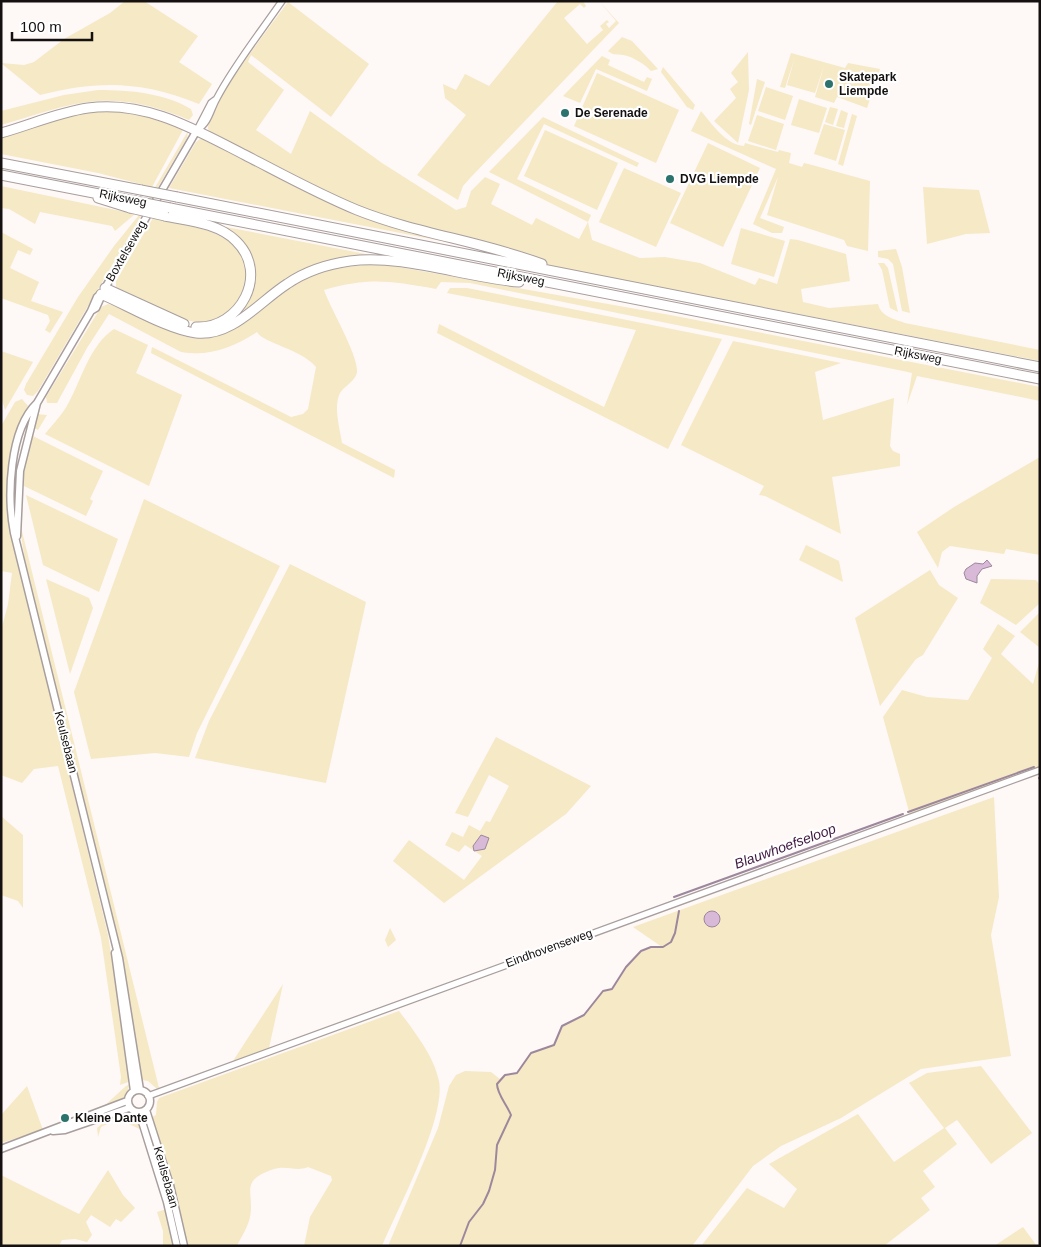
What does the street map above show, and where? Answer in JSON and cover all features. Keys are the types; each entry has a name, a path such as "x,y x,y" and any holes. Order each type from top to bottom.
{"highway":[{"path":"1,133 74,111 105,107 145,111 196,130 305,186 357,210 403,227 518,255 564,273"},
{"name":"Rijksweg","path":"1,163 1040,367"},
{"name":"Rijksweg","path":"1,175 55,185 168,212 562,285 1040,379"},
{"path":"103,291 192,326 204,327 218,324 239,309 248,293 251,279 249,262 238,242 225,232 168,212"},
{"path":"103,291 181,329 199,333 216,331 230,326 277,290 307,273 350,261 393,262 513,282 562,285"}],"main road":[{"name":"Boxtelseweg","path":"91,311 91,306 103,291 196,130"},
{"name":"Keulsebaan","path":"91,311 37,403 19,477 17,540 123,977 137,1090"},
{"path":"1,1149 52,1131 65,1130 128,1104 137,1090 148,1096 149,1104 142,1111 128,1104"},
{"name":"Keulsebaan","path":"142,1111 177,1246"},
{"name":"Keulsebaan","path":"142,1111 172,1191 184,1246"}],"street":[{"name":"Boxtelseweg","path":"196,130 211,102 215,100 282,1"},
{"name":"Eindhovenseweg","path":"148,1096 1040,770"}],"shaded area":[{"path":"125,1 144,1 198,36 179,62 212,84 199,104 158,91 120,85 82,87 40,95 1,63 24,65 34,62 64,39 110,13"},
{"path":"558,1 583,1 586,6 584,8 580,4 564,18 587,44 603,30 600,26 607,20 609,22 606,24 609,28 616,21 599,1 619,23 471,177 463,186 458,200 417,175 466,115 445,98 443,84 456,90 465,74 489,86"},
{"path":"288,2 369,64 331,117 251,55 248,62 284,90 256,130 291,154 310,111 382,163 456,210 466,207 471,191 485,177 500,184 491,204 532,225 536,218 579,239 588,222 592,240 640,258 665,257 700,263 755,285 759,278 777,284 790,239 798,240 846,254 850,281 801,289 803,302 829,308 878,304 885,315 905,323 1040,350 1040,361 546,265 439,236 347,203 211,133 208,129 210,118 229,85"},
{"path":"622,37 632,41 658,69 651,71 634,59 608,51"},
{"path":"748,52 749,90 738,143 714,121 736,98 730,89 738,82 731,73"},
{"path":"791,53 845,68 848,63 880,69 867,108 837,97 834,103 815,97 824,66 815,93 787,85 795,57 785,88 780,87"},
{"path":"602,56 610,60 608,65 644,82 647,77 652,79 647,91 596,69 580,103 563,96"},
{"path":"663,67 695,105 693,110 687,107 661,72"},
{"path":"597,73 679,110 656,163 574,126"},
{"path":"757,79 765,82 751,125 749,124"},
{"path":"766,87 793,96 785,120 758,111"},
{"path":"98,90 134,92 170,99 191,109 193,115 189,120 145,105 122,101 99,101 62,107 1,125 1,111 64,95"},
{"path":"799,99 827,108 819,133 791,125"},
{"path":"830,107 838,109 833,125 825,122"},
{"path":"100,110 150,116 184,128 152,187 98,173 1,154 1,135 55,119"},
{"path":"841,110 848,113 844,128 836,126"},
{"path":"701,111 725,138 737,145 744,146 745,143 778,152 779,150 791,153 789,163 802,167 804,163 870,181 868,251 847,246 844,240 767,215 778,177 760,218 784,227 782,233 772,233 753,224 776,169 691,131"},
{"path":"852,114 857,116 843,166 838,164"},
{"path":"757,115 784,124 776,150 748,141"},
{"path":"543,117 639,163 637,167 544,124 517,179 591,215 588,222 489,172"},
{"path":"824,124 845,130 836,161 814,154"},
{"path":"545,130 618,163 597,210 524,176"},
{"path":"188,131 187,138 38,391 33,396 27,395 24,390 26,384 78,297 114,246 139,215"},
{"path":"203,137 292,182 457,244 169,188 196,142"},
{"path":"708,143 760,168 723,247 670,223"},
{"path":"624,168 681,193 656,247 599,222"},
{"path":"1,186 135,214 115,231 112,226 40,212 35,224 9,209 1,208"},
{"path":"923,187 979,190 990,233 966,234 927,244"},
{"path":"153,218 214,233 232,244 242,255 246,268 245,282 241,294 233,306 223,315 211,320 189,321 160,310 122,292 116,287 116,281"},
{"path":"226,227 376,256 316,267 237,319 249,300 253,287 254,269 226,230"},
{"path":"741,228 785,241 774,277 731,264"},
{"path":"1,232 33,249 30,255 18,250 10,268 39,282 31,301 63,312 50,333 45,330 50,321 48,315 1,298"},
{"path":"896,249 902,267 910,313 902,311 893,264 888,259 878,257 878,251"},
{"path":"878,263 884,263 888,268 898,312 890,308 882,270"},
{"path":"382,264 670,315 1040,387 1040,401 917,376 907,405 912,373 470,283 441,282 436,289 392,282 368,282 354,283 324,290 349,343 357,372 352,381 340,393 337,405 338,418 342,443 395,470 394,478 151,353 152,347 291,417 303,414 308,409 316,367 301,355 267,340 257,332 221,350 201,353 181,352 109,314 87,348 57,403 47,403 46,397 101,307 108,304 117,306 175,333 193,338 209,338 237,327 301,280 320,272 340,268"},
{"path":"450,288 467,288 722,339 668,449 437,333 439,324 604,407 636,330 447,293"},
{"path":"114,329 148,345 136,373 182,395 149,486 45,434 67,406 87,362 99,344"},
{"path":"733,341 841,363 815,372 823,420 894,398 890,446 893,451 900,454 900,466 832,477 841,534 765,496 759,495 764,486 681,445"},
{"path":"1,351 33,362 5,410 1,397"},
{"path":"22,399 28,406 13,452 13,541 108,935 131,1081 120,1085 121,1077 101,938 58,766 34,769 22,783 1,775 1,631 8,604 12,573 1,571 1,426 15,402"},
{"path":"37,414 47,415 38,430 32,427"},
{"path":"29,434 103,471 90,499 93,501 86,516 24,486 21,473"},
{"path":"1040,457 1040,555 1006,549 1004,554 950,546 942,552 938,568 917,532 954,507"},
{"path":"26,495 118,539 99,592 43,565"},
{"path":"144,499 280,566 197,733 189,757 155,753 91,759 74,692"},
{"path":"18,515 159,1088 157,1089 148,1081 141,1080 107,900 25,561"},
{"path":"806,545 839,561 843,582 799,560"},
{"path":"987,560 992,566 982,569 977,576 977,583 966,579 964,573 966,569 975,563 983,564"},
{"path":"290,564 366,602 326,783 195,758 209,721"},
{"path":"930,570 939,585 958,598 923,655 916,659 880,706 855,618"},
{"path":"46,579 89,598 93,608 70,674"},
{"path":"991,579 1036,580 1040,585 1040,603 1016,625 980,603"},
{"path":"1040,612 1040,648 1020,632"},
{"path":"998,624 1015,636 1001,654 1033,684 1040,659 1040,768 910,815 883,717 902,690 927,697 968,700 992,658 983,649"},
{"path":"496,737 591,786 566,814 444,903 393,861 409,840 464,880 482,856 465,845 459,852 445,845 452,832 463,837 469,825 480,831 486,821 490,822 509,786 489,775 468,817 455,813"},
{"path":"994,797 999,897 991,935 1011,1056 921,1069 841,1118 781,1146 753,1166 692,1246 388,1246 438,1128 449,1086 456,1075 465,1071 491,1072 500,1079 505,1075 517,1073 531,1053 554,1045 562,1026 584,1015 603,991 612,989 636,956 651,948 662,947 633,927","holes":["715,911 719,913 720,922 710,927 705,922 707,912"]},
{"path":"1,816 23,835 23,908 18,901 1,895"},
{"path":"481,835 489,838 485,849 474,851 473,846"},
{"path":"709,911 715,911 720,916 718,925 709,927 704,922 704,916"},
{"path":"390,928 396,940 388,947 385,940"},
{"path":"283,984 269,1048 233,1061"},
{"path":"399,1011 423,1044 433,1062 439,1081 439,1097 435,1117 419,1163 382,1246 304,1246 310,1217 332,1180 331,1176 308,1167 274,1169 256,1178 250,1188 251,1208 249,1221 237,1246 186,1246 150,1118 156,1115 159,1098"},
{"path":"981,1066 1032,1133 991,1164 957,1120 945,1128 957,1144 923,1171 935,1187 921,1198 930,1210 884,1246 701,1246 747,1188 784,1208 797,1189 769,1164 858,1114 894,1162 944,1128 909,1083 927,1073"},
{"path":"130,1084 124,1101 102,1108 126,1086"},
{"path":"27,1086 43,1130 1,1143 1,1115"},
{"path":"123,1114 140,1121 144,1131 118,1119 101,1127 98,1137 97,1128 104,1122"},
{"path":"108,1170 123,1195 135,1208 121,1222 116,1219 110,1227 91,1215 86,1222 92,1235 87,1242 75,1239 62,1240 59,1246 1,1246 1,1175 79,1214"},
{"path":"167,1209 175,1246 163,1246 163,1231 157,1212"},
{"path":"1023,1227 1037,1246 994,1246"}],"waterway":[{"name":"Blauwhoefseloop","path":"908,812 1034,767"},
{"name":"Blauwhoefseloop","path":"674,897 903,814"},
{"name":"Blauwhoefseloop","path":"460,1246 469,1222 483,1204 489,1191 495,1170 497,1145 511,1115 500,1096 497,1084 505,1075 517,1073 531,1053 554,1045 562,1026 584,1015 603,991 612,989 626,967 641,951 651,947 663,947 671,942 675,933 679,911"}],"place":[{"name":"Skatepark Liempde","path":"829,84"},
{"name":"De Serenade","path":"565,113"},
{"name":"DVG Liempde","path":"670,179"},
{"name":"Kleine Dante","path":"65,1118"}]}
